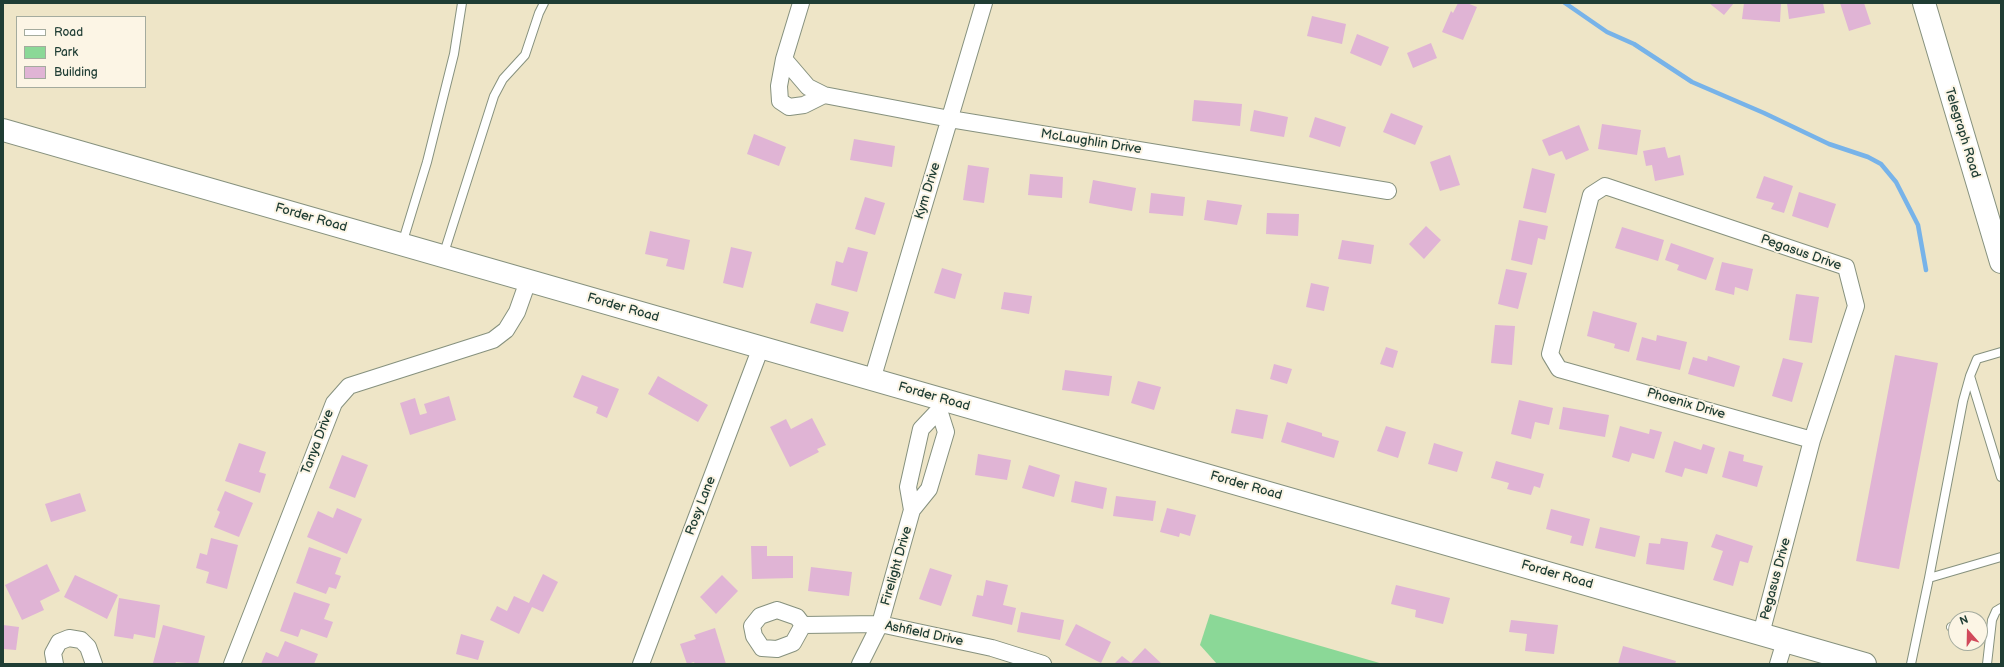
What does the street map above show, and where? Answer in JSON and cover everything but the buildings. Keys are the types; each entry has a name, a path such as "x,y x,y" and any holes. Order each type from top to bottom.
{"main road":[{"name":"Telegraph Road","path":"1924,3 2001,262"},
{"name":"Forder Road","path":"3,130 761,347 872,380 940,404 1865,664"}],"street":[{"path":"800,3 784,59 779,86 780,101 790,107 804,105 824,95"},
{"name":"Kym Drive","path":"872,380 984,3"},
{"name":"McLaughlin Drive","path":"784,59 808,87 824,95 950,119 1388,191"},
{"name":"Pegasus Drive","path":"1559,369 1550,354 1591,195 1605,186 1846,268 1856,306 1812,440 1761,634"},
{"name":"Tanya Drive","path":"232,664 334,403 348,386 493,340 506,330 517,312 528,281"},
{"name":"Rosy Lane","path":"641,664 761,347"},
{"name":"Phoenix Drive","path":"1559,369 1812,440"},
{"name":"Firelight Drive","path":"860,664 880,624 912,510 929,489 946,432 940,404"},
{"name":"Firelight Drive","path":"912,510 908,487 921,429 940,404"},
{"name":"Ashfield Drive","path":"803,625 880,624 992,648 1043,664"},
{"path":"55,664 53,653 59,642 69,638 81,640 88,647 94,664"},
{"path":"1778,664 1785,641"}],"lane":[{"path":"402,245 427,162 454,54 462,3"},
{"path":"443,256 494,96 503,79 525,56 538,12 544,3"},
{"path":"1911,664 1963,401 1970,376 1977,359 2001,352"},
{"path":"1970,376 2001,477"},
{"path":"1928,578 2001,557"},
{"path":"1986,664 1992,620 1996,611 2001,608"}],"green space":[{"path":"1210,614 1383,664 1217,664 1200,645"}],"waterway":[{"path":"1565,3 1607,32 1634,44 1692,82 1764,113 1829,144 1868,157 1881,164 1896,182 1918,225 1926,270"}]}
